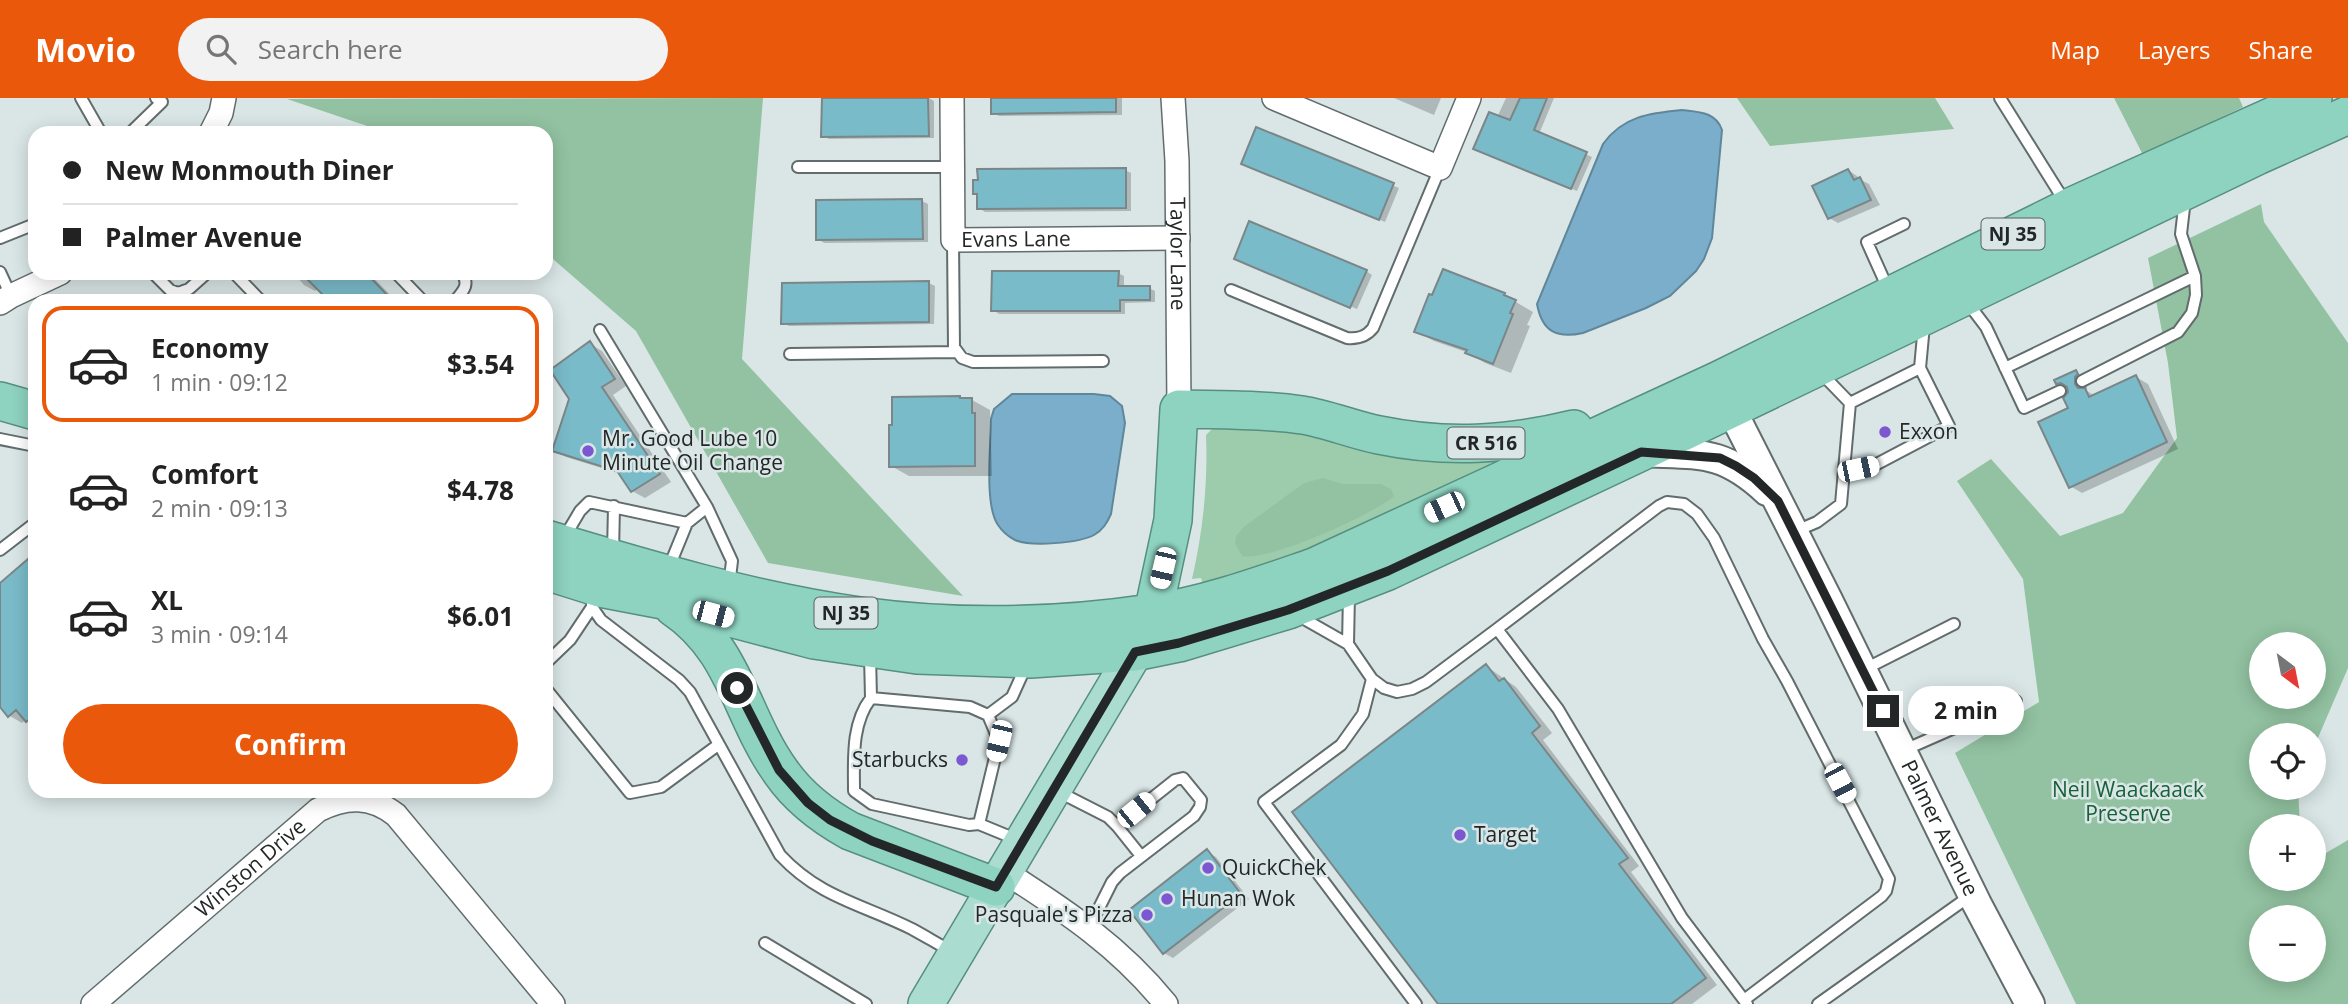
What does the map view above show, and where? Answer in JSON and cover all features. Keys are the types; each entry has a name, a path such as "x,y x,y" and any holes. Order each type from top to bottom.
{"highway":[{"name":"NJ 35","path":"665,587 814,640 917,655 1030,659 1135,652 1179,643 1288,610 1388,571 1641,452 1724,395 1890,293 2303,100"},
{"name":"NJ 35","path":"553,552 599,584 729,589 860,615 938,623 1059,622 1153,613 1264,584 1314,567 1650,411 1724,395 1815,368 2348,115"},
{"path":"0,376 28,384"},
{"path":"0,401 28,409"},
{"name":"CR 516","path":"1180,409 1302,415 1399,439 1462,445 1529,440 1650,411"},
{"path":"1153,613 1173,520 1180,409"},
{"path":"665,587 715,646 772,759 808,803 850,831 1001,880"}],"main road":[{"path":"926,1004 1135,652 1153,613"}],"street":[{"path":"214,126 221,113 223,98"},
{"name":"Evans Lane","path":"952,98 953,240 1178,238"},
{"path":"1274,98 1440,168 1469,98"},
{"name":"Taylor Lane","path":"1179,99 1180,409"},
{"path":"6,300 46,280"},
{"name":"Palmer Avenue","path":"1724,395 1972,894 2030,1004"},
{"name":"Palmer Avenue","path":"1641,452 1720,458 1754,478 1778,501"},
{"name":"Winston Drive","path":"93,1004 318,810 348,799 369,800 396,815 553,1004"},
{"path":"1001,880 1089,928 1129,963 1166,1004"}],"lane":[{"path":"81,98 98,126"},
{"path":"137,126 162,102 156,98"},
{"path":"2000,98 2068,208"},
{"path":"798,167 952,167"},
{"path":"1231,290 1347,338 1361,338 1368,334 1373,328 1440,168"},
{"path":"2082,381 2178,332 2192,313 2196,295 2195,276 2181,234 2183,208 2190,188"},
{"path":"1890,293 1867,242 1904,223"},
{"path":"0,238 28,227"},
{"path":"953,240 954,347 962,358 973,362 1103,361"},
{"path":"0,272 6,300"},
{"path":"2005,368 2195,276"},
{"path":"160,280 170,290 178,293 190,289 200,280"},
{"path":"241,280 254,294"},
{"path":"403,280 416,294"},
{"path":"1964,297 1986,327 2024,408 2060,391"},
{"path":"1844,472 1873,466 1949,426 1920,368 1925,315"},
{"path":"600,330 707,507 732,561 729,589"},
{"path":"790,354 956,352"},
{"path":"1794,533 1817,523 1841,504 1850,403 1815,368"},
{"path":"1850,403 1920,368"},
{"path":"0,439 28,445"},
{"path":"553,548 589,502 687,523"},
{"path":"1288,610 1348,644 1372,679 1391,691 1412,689 1426,682 1659,506 1676,502 1690,508 1714,538 1763,639 1889,879 1886,891 1746,1002 1682,918 1558,709 1497,629"},
{"path":"553,656 570,640 599,584 615,537 614,506"},
{"path":"665,587 687,523 707,507"},
{"path":"0,550 28,528"},
{"path":"599,584 601,620 685,686 780,855 795,871 824,891 912,929 956,954"},
{"path":"1348,644 1349,586"},
{"path":"1863,670 1954,624"},
{"path":"870,648 871,698 861,710 855,743 854,791 872,804 969,825 979,824 1023,842"},
{"path":"988,715 1012,697 1030,659"},
{"path":"1372,679 1363,714 1340,745 1264,802 1416,1004"},
{"path":"553,698 630,793 661,787 718,744"},
{"path":"871,698 970,707 988,715 999,741 979,824"},
{"path":"1902,751 2016,701"},
{"path":"1089,928 1112,882 1194,816 1201,800 1183,778 1175,780 1117,826"},
{"path":"1055,789 1108,817 1141,856"},
{"path":"1818,1004 1972,894"},
{"path":"765,943 866,1004"}],"green space":[{"path":"763,98 742,359 963,596 768,563 636,331 553,259 553,126 367,126 287,99"},
{"path":"1737,98 1935,98 1954,129 1770,146"},
{"path":"2114,98 2239,98 2243,107 2143,155"},
{"name":"Neil Waackaack Preserve","path":"2261,204 2264,222 2348,343 2348,668 2324,723 2249,723 2249,800 2299,800 2299,814 2249,814 2249,891 2326,891 2326,853 2348,840 2348,1004 2076,1004 1955,753 2039,702 2023,579 1957,481 1991,459 2060,536 2123,513 2177,438 2168,363 2148,258"},
{"path":"1225,427 1286,431 1491,459 1492,466 1304,554 1203,585 1201,578 1192,579 1204,507 1206,435 1212,429"},
{"path":"1323,478 1342,484 1381,484 1391,489 1394,496 1343,525 1296,545 1255,556 1242,556 1235,543 1236,536 1245,526 1304,483"}],"water":[{"path":"1682,110 1711,116 1722,130 1712,238 1704,259 1696,271 1670,296 1646,308 1583,333 1565,335 1552,331 1542,321 1537,304 1603,144 1619,127 1628,122 1648,115"},
{"path":"1012,394 1094,394 1110,396 1122,406 1125,423 1111,514 1100,531 1094,535 1067,542 1022,542 1006,534 998,525 991,504 990,490 991,419 994,409"}],"building":[{"path":"822,98 928,98 929,136 821,137"},
{"path":"991,98 1116,98 1116,112 991,114"},
{"path":"1520,98 1547,98 1534,130 1587,152 1571,189 1473,149 1489,112 1510,120"},
{"path":"1256,127 1394,183 1379,220 1241,164"},
{"path":"1126,168 1126,208 977,209 977,194 973,194 973,180 978,180 977,169"},
{"path":"1848,169 1854,180 1860,177 1871,200 1828,219 1812,186"},
{"path":"922,199 923,239 816,240 816,200"},
{"path":"1249,221 1367,270 1350,308 1234,259"},
{"path":"1443,269 1505,293 1504,295 1516,300 1493,364 1465,353 1467,350 1414,332 1429,294 1432,295"},
{"path":"992,271 1119,271 1118,286 1150,286 1150,300 1120,300 1120,311 991,311"},
{"path":"308,280 373,280 386,294 322,294"},
{"path":"929,281 929,322 781,324 782,283"},
{"path":"590,341 615,379 602,387 660,474 631,492 617,471 553,451 569,399 553,375 553,368"},
{"path":"2076,370 2078,374 2075,384 2078,388 2085,388 2089,397 2136,375 2167,442 2069,488 2038,422 2068,408 2063,398 2068,392 2067,387 2061,383 2056,384 2054,380"},
{"path":"892,397 972,398 972,413 975,413 975,466 889,467"},
{"path":"28,559 26,722 16,710 8,717 0,707 0,583"},
{"name":"Target","path":"1486,664 1499,681 1504,678 1540,726 1532,733 1628,858 1619,864 1706,978 1671,1004 1438,1004 1292,812"},
{"path":"1207,849 1241,894 1163,954 1129,910"}],"place":[{"name":"Exxon","path":"1885,432"},
{"name":"Mr. Good Lube 10 Minute Oil Change","path":"588,451"},
{"name":"Starbucks","path":"962,760"},
{"name":"Target","path":"1460,835"},
{"name":"QuickChek","path":"1208,868"},
{"name":"Hunan Wok","path":"1167,899"},
{"name":"Pasquale's Pizza","path":"1147,915"}],"route":[{"path":"737,688 779,770 808,803 830,820 872,841 996,887 1135,652 1179,643 1288,610 1388,571 1641,452 1720,458 1754,478 1778,501 1883,711"}]}
